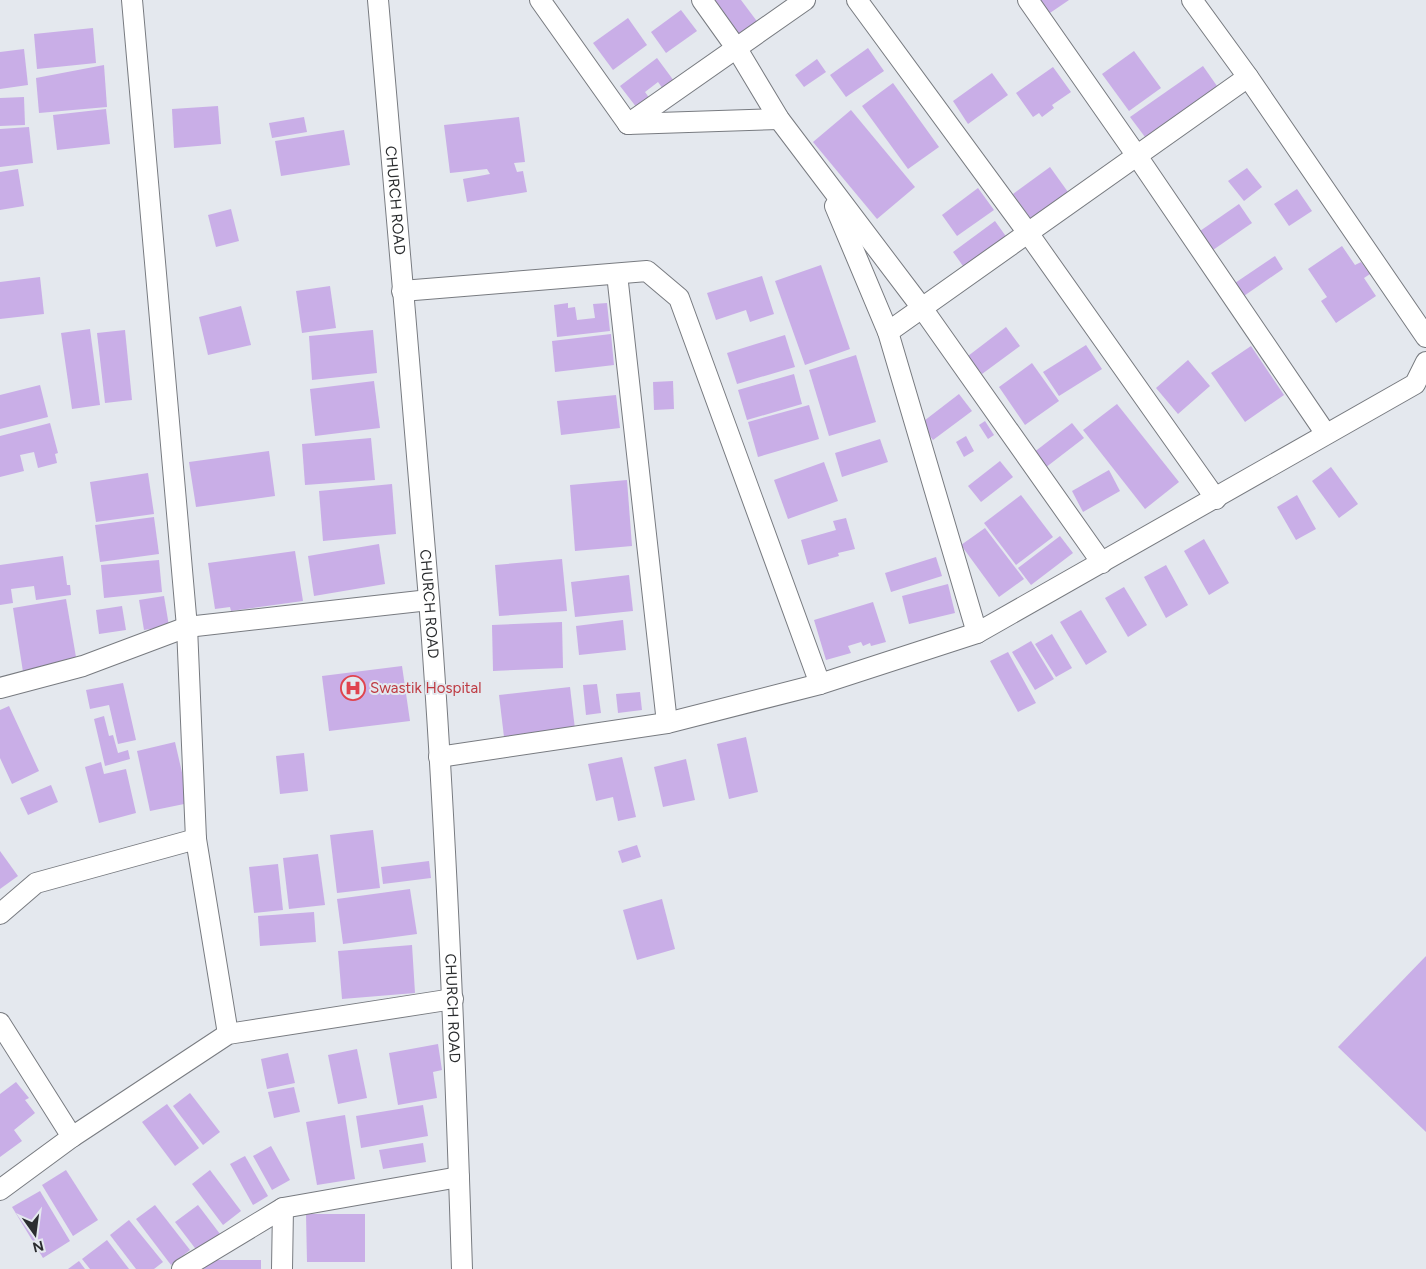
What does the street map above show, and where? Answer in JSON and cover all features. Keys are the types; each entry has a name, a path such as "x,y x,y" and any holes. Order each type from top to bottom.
{"street":[{"path":"132,0 187,627 196,839 228,1034"},
{"name":"CHURCH ROAD","path":"378,0 429,600 453,999 462,1269"},
{"path":"540,0 628,124"},
{"path":"702,0 738,49 779,119 922,308 1102,563"},
{"path":"628,124 738,49 805,0"},
{"path":"857,0 1028,233 1216,499"},
{"path":"1028,0 1137,156 1326,434"},
{"path":"1192,0 1248,77 1426,337"},
{"path":"888,332 1248,77"},
{"path":"628,124 779,119"},
{"path":"825,181 888,332 977,633"},
{"path":"402,291 647,271 679,298 820,684"},
{"path":"618,274 667,723"},
{"path":"439,757 667,723 820,684 977,633 1216,499 1415,384 1426,362"},
{"path":"0,688 83,666 187,627 429,600"},
{"path":"0,914 36,884 196,839"},
{"path":"0,1190 72,1138 228,1034 453,999"},
{"path":"0,1023 72,1138"},
{"path":"182,1269 283,1208 459,1177"},
{"path":"282,1269 283,1208"}],"building":[{"path":"711,0 741,0 759,24 740,38"},
{"path":"1036,0 1069,0 1047,15"},
{"path":"681,10 697,31 666,53 651,32"},
{"path":"628,18 647,45 613,70 593,43"},
{"path":"93,28 96,63 37,69 34,34"},
{"path":"868,48 884,71 846,97 830,75"},
{"path":"24,49 28,85 0,89 0,52"},
{"path":"1134,51 1161,88 1129,111 1102,74"},
{"path":"657,58 674,81 663,89 658,82 645,92 650,99 637,108 620,86"},
{"path":"817,59 826,72 804,87 795,75"},
{"path":"104,65 107,107 39,113 36,78"},
{"path":"1203,66 1217,86 1145,137 1130,117"},
{"path":"1053,67 1071,92 1052,105 1054,108 1042,117 1039,113 1033,117 1016,93"},
{"path":"992,73 1008,95 968,124 953,101"},
{"path":"893,83 939,147 908,169 862,106"},
{"path":"24,97 25,125 0,126 0,98"},
{"path":"218,106 221,144 174,148 172,109"},
{"path":"106,109 110,144 57,150 53,115"},
{"path":"851,110 915,187 877,219 813,142"},
{"path":"304,117 307,132 272,138 269,123"},
{"path":"519,117 525,162 514,163 517,172 523,171 527,192 467,202 463,179 490,174 487,169 450,173 444,125"},
{"path":"29,127 33,163 0,167 0,129"},
{"path":"344,130 350,165 281,176 275,141"},
{"path":"1050,167 1068,192 1031,219 1013,194"},
{"path":"1247,168 1262,187 1244,201 1228,181"},
{"path":"18,169 24,206 0,210 0,172"},
{"path":"978,188 994,210 957,236 942,215"},
{"path":"1297,189 1312,211 1289,226 1274,204"},
{"path":"1239,204 1252,223 1213,250 1200,231"},
{"path":"231,209 239,241 216,247 208,215"},
{"path":"995,221 1010,242 968,273 953,252"},
{"path":"1342,246 1355,265 1361,262 1370,274 1364,278 1376,296 1336,323 1321,301 1327,297 1308,269"},
{"path":"1275,256 1283,269 1241,298 1232,285"},
{"path":"821,265 850,349 805,365 775,281"},
{"path":"762,276 774,314 750,322 746,310 716,320 707,293"},
{"path":"40,277 44,314 0,319 0,282"},
{"path":"330,286 336,328 302,333 296,291"},
{"path":"568,303 568,308 575,307 577,320 595,318 593,304 607,303 610,331 557,337 554,305"},
{"path":"241,306 251,345 208,355 199,317"},
{"path":"1006,327 1020,346 982,374 968,356"},
{"path":"90,329 100,405 72,409 61,333"},
{"path":"125,330 132,400 105,403 97,333"},
{"path":"373,330 377,373 312,380 309,336"},
{"path":"611,334 614,365 555,372 552,341"},
{"path":"785,335 795,367 737,384 727,353"},
{"path":"1086,345 1102,369 1059,396 1043,372"},
{"path":"1251,346 1284,395 1245,422 1211,373"},
{"path":"856,355 876,422 829,436 809,370"},
{"path":"1188,360 1210,386 1178,414 1156,388"},
{"path":"1032,363 1059,401 1025,425 999,387"},
{"path":"794,374 802,404 747,420 738,390"},
{"path":"374,381 380,428 315,436 310,389"},
{"path":"673,381 674,409 654,410 653,382"},
{"path":"40,385 48,417 0,429 0,395"},
{"path":"959,394 972,411 933,440 920,424"},
{"path":"616,395 620,428 561,435 557,401"},
{"path":"1117,404 1179,482 1145,509 1083,430"},
{"path":"809,405 819,439 758,457 748,422"},
{"path":"985,421 994,435 988,439 979,425"},
{"path":"50,423 58,453 55,454 57,463 38,468 34,452 20,455 24,471 0,477 0,436"},
{"path":"1072,423 1084,438 1045,468 1033,453"},
{"path":"966,436 974,451 964,457 956,442"},
{"path":"371,438 375,480 305,485 302,444"},
{"path":"880,439 888,462 842,477 835,453"},
{"path":"269,451 275,496 196,507 189,462"},
{"path":"1000,461 1013,477 981,502 968,486"},
{"path":"824,462 838,501 788,519 774,480"},
{"path":"1331,467 1358,504 1339,518 1312,481"},
{"path":"1109,470 1120,491 1083,512 1072,491"},
{"path":"148,473 154,514 96,522 90,482"},
{"path":"627,480 632,546 575,551 570,485"},
{"path":"392,484 396,534 323,541 319,491"},
{"path":"1021,495 1053,537 1016,565 984,523"},
{"path":"1297,495 1316,529 1296,540 1277,507"},
{"path":"154,517 159,554 100,562 95,525"},
{"path":"846,518 855,549 838,553 839,556 808,565 801,540 836,530 833,521"},
{"path":"985,528 1024,579 999,597 961,545"},
{"path":"1060,536 1073,553 1031,585 1018,568"},
{"path":"1204,539 1229,583 1209,595 1184,551"},
{"path":"379,544 385,584 314,596 308,556"},
{"path":"295,551 303,601 231,611 230,607 215,609 208,563"},
{"path":"63,556 67,585 70,585 71,595 36,600 34,586 11,589 13,603 0,605 0,565"},
{"path":"936,557 942,576 891,592 885,573"},
{"path":"562,559 567,611 499,616 495,565"},
{"path":"159,560 162,592 104,598 101,565"},
{"path":"1166,565 1188,605 1166,618 1144,577"},
{"path":"629,575 633,611 575,617 571,582"},
{"path":"948,584 955,613 909,624 902,596"},
{"path":"1124,587 1147,625 1128,637 1105,598"},
{"path":"164,596 169,626 144,630 139,600"},
{"path":"66,599 77,663 23,672 13,608"},
{"path":"873,602 886,642 871,646 870,643 863,646 861,642 848,646 851,653 826,660 814,620"},
{"path":"122,606 126,630 99,634 96,610"},
{"path":"1081,610 1107,652 1086,665 1060,622"},
{"path":"623,620 626,650 579,655 576,626"},
{"path":"562,622 563,668 493,671 492,625"},
{"path":"1052,634 1072,668 1056,677 1035,644"},
{"path":"1031,641 1054,679 1035,690 1012,652"},
{"path":"1008,652 1036,703 1018,712 990,661"},
{"path":"402,666 410,721 329,731 322,676"},
{"path":"123,683 136,740 118,744 109,705 90,709 86,690"},
{"path":"597,684 601,713 586,715 583,685"},
{"path":"570,687 575,729 504,737 499,695"},
{"path":"640,692 642,710 618,713 616,694"},
{"path":"9,706 39,771 12,784 0,758 0,710"},
{"path":"104,716 109,736 113,735 118,753 128,750 130,759 105,766 94,719"},
{"path":"746,737 758,792 729,799 717,744"},
{"path":"175,742 189,803 150,811 137,751"},
{"path":"304,753 308,791 280,794 276,756"},
{"path":"622,757 636,817 618,821 613,797 596,801 588,764"},
{"path":"686,759 695,800 663,807 654,767"},
{"path":"101,762 104,774 126,769 136,813 99,823 85,767"},
{"path":"51,785 58,802 28,815 20,798"},
{"path":"373,830 380,888 337,893 330,835"},
{"path":"637,845 641,857 622,863 618,851"},
{"path":"0,851 18,876 0,889"},
{"path":"318,854 325,905 289,909 283,858"},
{"path":"429,861 431,878 383,884 381,867"},
{"path":"278,864 283,910 254,913 249,867"},
{"path":"410,889 417,934 343,944 337,899"},
{"path":"662,899 675,949 637,960 623,910"},
{"path":"314,912 316,942 260,946 258,916"},
{"path":"412,945 415,993 342,999 338,951"},
{"path":"1426,956 1426,1132 1338,1047"},
{"path":"438,1044 442,1070 433,1072 437,1098 398,1105 389,1053"},
{"path":"357,1049 367,1098 338,1104 328,1055"},
{"path":"288,1053 295,1083 267,1089 261,1059"},
{"path":"16,1082 29,1098 25,1100 35,1113 14,1130 22,1141 0,1157 0,1094"},
{"path":"294,1087 300,1112 274,1118 268,1092"},
{"path":"190,1093 220,1132 203,1145 173,1106"},
{"path":"167,1104 199,1148 175,1166 142,1122"},
{"path":"423,1105 428,1136 361,1148 356,1116"},
{"path":"345,1115 355,1179 317,1185 306,1122"},
{"path":"423,1143 426,1162 383,1169 379,1150"},
{"path":"271,1146 290,1180 272,1190 253,1156"},
{"path":"245,1156 268,1196 253,1205 230,1164"},
{"path":"66,1170 98,1220 73,1236 42,1185"},
{"path":"210,1170 241,1211 223,1225 192,1184"},
{"path":"40,1191 70,1241 43,1258 12,1207"},
{"path":"155,1205 190,1250 171,1265 136,1219"},
{"path":"198,1205 220,1234 198,1252 175,1222"},
{"path":"306,1214 365,1214 365,1262 307,1262"},
{"path":"129,1220 163,1262 154,1269 136,1269 110,1235"},
{"path":"107,1240 129,1269 90,1269 82,1259"},
{"path":"197,1260 261,1260 261,1269 197,1269"},
{"path":"79,1261 85,1269 68,1269"}],"place":[{"name":"Swastik Hospital","path":"353,688"}]}
